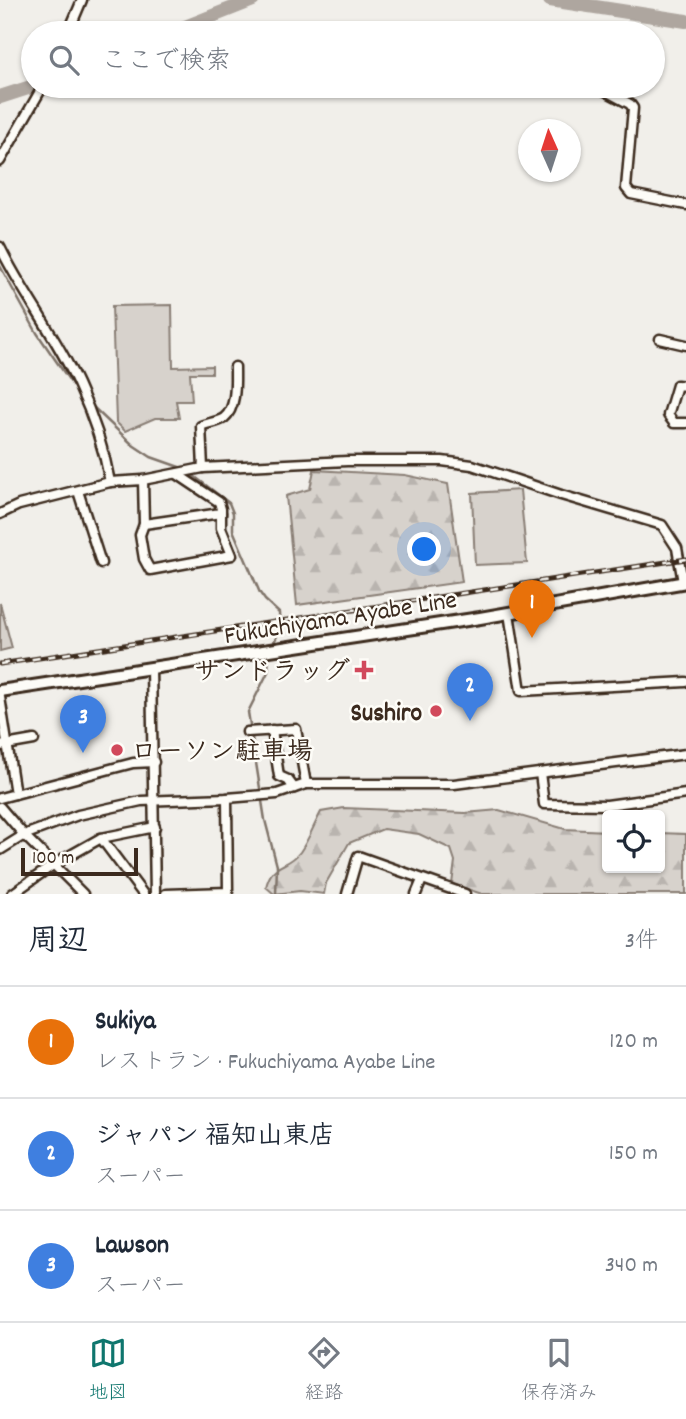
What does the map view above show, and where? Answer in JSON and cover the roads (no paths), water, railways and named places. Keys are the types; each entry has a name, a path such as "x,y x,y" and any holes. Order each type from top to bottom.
{"main road":[{"name":"Fukuchiyama Ayabe Line","path":"0,691 509,613 685,582"}],"street":[{"path":"73,21 82,0"},
{"path":"0,161 37,98"},
{"path":"619,98 633,108 626,188 631,194 686,205"},
{"path":"0,247 14,276 77,382 110,482"},
{"path":"660,339 686,345"},
{"path":"200,469 201,426 225,417 230,410 235,366"},
{"path":"686,386 677,386 668,415 674,422 686,423"},
{"path":"1,511 110,482 144,480 200,469 393,460 442,461 472,465 662,525 682,547 685,582"},
{"path":"144,480 144,524 140,534 144,559 149,570 232,555 221,528 219,502 180,473"},
{"path":"78,491 101,563"},
{"path":"144,524 221,513"},
{"path":"509,613 521,691 686,682"},
{"path":"152,668 156,894"},
{"path":"0,697 4,745 15,794"},
{"path":"247,732 296,729 306,784"},
{"path":"272,730 279,776 288,780 294,788"},
{"path":"4,745 34,740"},
{"path":"0,850 24,835 78,815 141,800 277,794 306,784 454,784 686,754"},
{"path":"0,798 133,763 154,762"},
{"path":"540,773 544,804 607,805 686,794"},
{"path":"166,894 228,892 228,798"},
{"path":"0,807 83,894"},
{"path":"12,894 53,865 101,838 155,827"},
{"path":"101,838 143,894"},
{"path":"347,894 358,856 465,894"},
{"path":"416,894 422,880"}],"waterway":[{"path":"200,21 253,0"},
{"path":"550,0 686,21"},
{"path":"0,97 21,90"},
{"path":"0,266 37,333 78,393"},
{"path":"91,405 133,445 151,457 185,469"},
{"path":"190,473 229,503 233,513 233,530 260,593 279,613 279,631 270,647"},
{"path":"269,653 268,672 248,712 265,820 277,866 276,894"}],"railway":[{"path":"0,664 686,559"}],"place":[{"name":"Sukiya","path":"532,638"},
{"name":"サンドラッグ","path":"364,670"},
{"name":"Sushiro","path":"436,711"},
{"name":"ジャパン 福知山東店","path":"470,721"},
{"name":"ローソン駐車場","path":"117,750"},
{"name":"Lawson","path":"83,753"}]}
